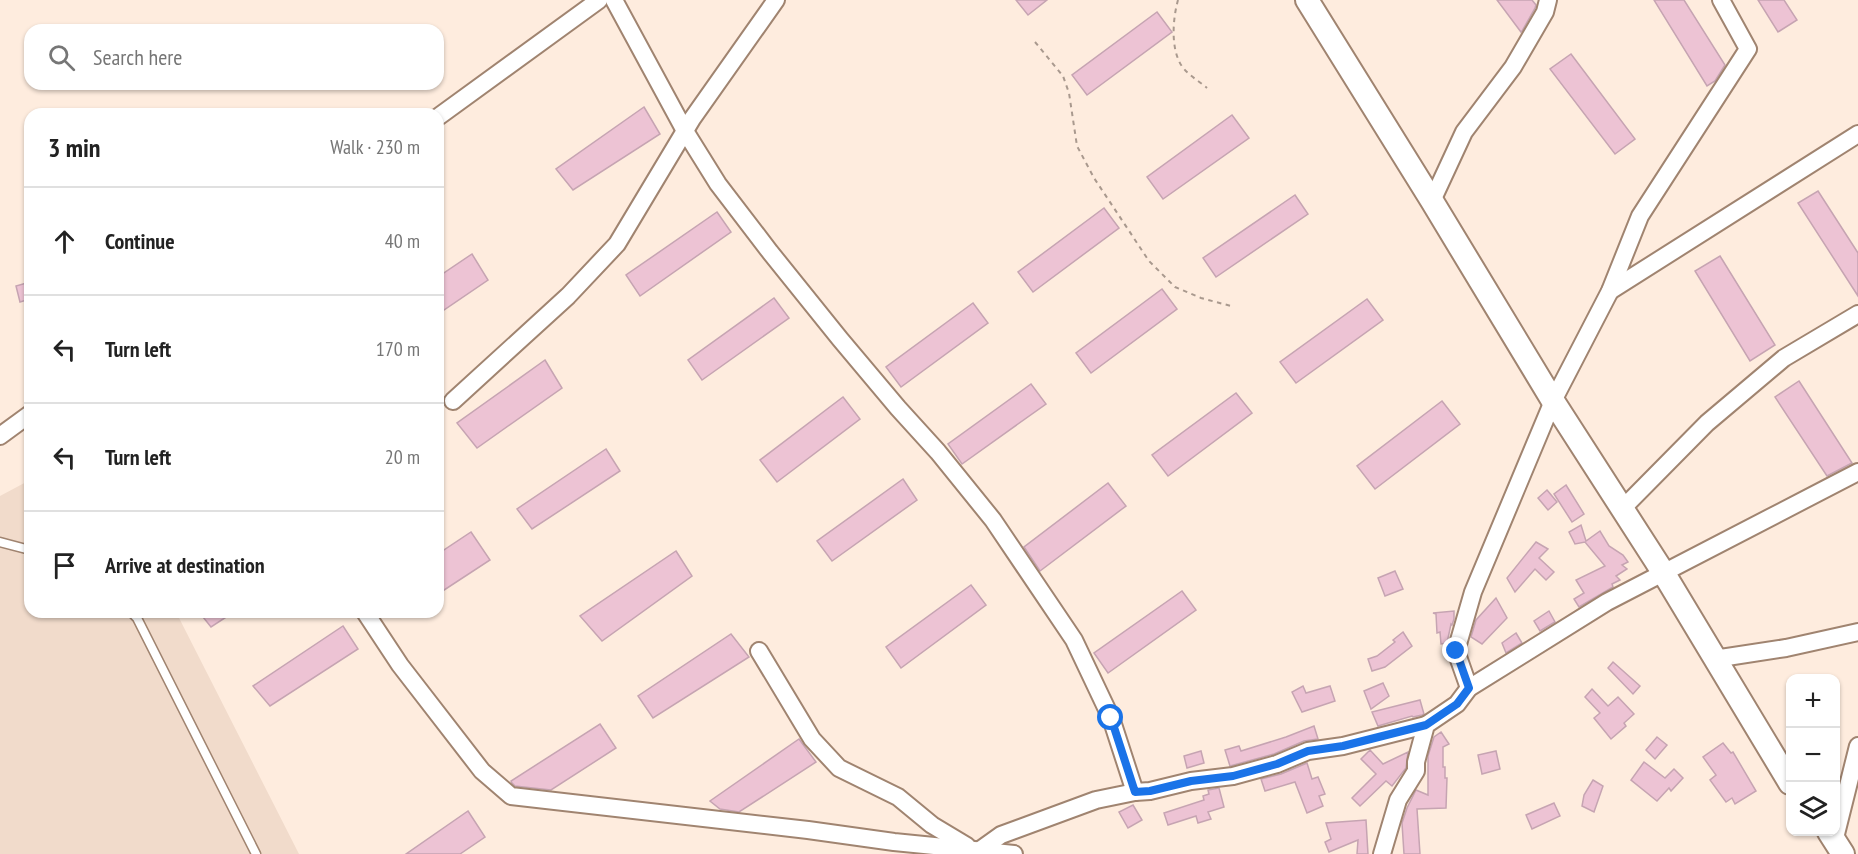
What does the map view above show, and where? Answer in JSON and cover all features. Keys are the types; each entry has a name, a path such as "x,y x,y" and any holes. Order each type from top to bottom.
{"main road":[{"path":"1307,0 1553,401 1663,572 1790,782"}],"street":[{"path":"444,113 598,0"},
{"path":"614,0 685,131 718,184 770,252 993,520 1074,640 1111,718 1135,792"},
{"path":"453,401 568,296 617,244 685,131 776,0"},
{"path":"1432,201 1464,132 1513,67 1545,12 1548,0"},
{"path":"1469,688 1456,651 1473,592 1553,401 1610,291 1640,216 1748,49 1721,0"},
{"path":"1610,291 1858,134"},
{"path":"1623,508 1707,423 1784,358 1858,314"},
{"path":"0,436 24,418"},
{"path":"975,849 1000,835 1096,800 1191,781 1233,776 1277,764 1308,751 1343,746 1426,725 1457,704 1469,688 1607,603 1858,472"},
{"path":"369,618 400,664 482,771 511,796 894,842 1014,854"},
{"path":"1714,659 1786,648 1858,632"},
{"path":"759,651 812,739 839,768 898,797 932,825 975,849"},
{"path":"1382,854 1398,800 1416,771 1416,762 1426,725"},
{"path":"1836,841 1858,746"}],"lane":[{"path":"0,542 24,548"},
{"path":"137,618 256,854"}],"path":[{"path":"1178,0 1175,10 1174,39 1179,62 1190,75 1207,87"},
{"path":"1035,42 1064,76 1069,93 1077,146 1094,178 1149,261 1175,287 1201,298 1231,306"}],"shaded area":[{"path":"24,483 24,618 179,618 299,854 0,854 0,496"}],"building":[{"path":"1016,0 1047,0 1028,15"},
{"path":"1497,0 1532,0 1536,5 1521,32"},
{"path":"1654,0 1684,0 1725,65 1715,81 1707,86"},
{"path":"1758,0 1784,0 1797,20 1778,32"},
{"path":"1157,12 1172,32 1087,95 1072,75"},
{"path":"1571,54 1635,139 1615,154 1550,69"},
{"path":"644,107 660,134 573,190 556,169"},
{"path":"1232,115 1249,138 1163,199 1147,177"},
{"path":"1818,191 1858,253 1858,296 1798,203"},
{"path":"1295,195 1308,214 1216,277 1203,258"},
{"path":"1104,208 1119,228 1033,292 1018,272"},
{"path":"717,212 731,232 640,296 626,275"},
{"path":"472,254 488,280 444,310 444,273"},
{"path":"1720,256 1775,345 1750,361 1695,271"},
{"path":"24,284 24,301 20,302 16,286"},
{"path":"1162,289 1177,309 1091,373 1076,353"},
{"path":"774,298 789,318 702,380 688,360"},
{"path":"1367,299 1383,320 1296,383 1280,362"},
{"path":"973,303 988,323 901,387 886,367"},
{"path":"545,360 562,388 477,448 457,423"},
{"path":"1799,381 1852,463 1827,476 1775,397"},
{"path":"1031,384 1046,404 962,464 948,444"},
{"path":"1236,393 1252,413 1168,476 1152,455"},
{"path":"843,397 860,419 777,482 760,460"},
{"path":"1442,401 1460,424 1375,489 1357,466"},
{"path":"606,449 620,471 532,529 517,509"},
{"path":"903,479 917,500 832,561 817,541"},
{"path":"1108,483 1126,506 1040,571 1024,547"},
{"path":"1566,485 1584,514 1572,522 1554,494"},
{"path":"1547,490 1557,502 1548,510 1538,498"},
{"path":"1581,525 1586,541 1600,531 1609,546 1623,555 1628,562 1622,565 1627,569 1616,576 1620,580 1612,584 1613,587 1579,607 1574,599 1584,593 1576,580 1605,566 1585,542 1575,544 1569,532"},
{"path":"471,532 490,560 444,590 444,550"},
{"path":"1536,542 1548,549 1539,558 1554,572 1546,580 1535,569 1515,592 1507,578"},
{"path":"676,551 692,576 602,641 580,616"},
{"path":"1395,571 1403,589 1385,596 1378,578"},
{"path":"971,585 986,605 901,668 886,647"},
{"path":"1182,591 1196,610 1108,673 1094,653"},
{"path":"1496,598 1507,618 1482,644 1471,637 1476,620"},
{"path":"1454,611 1447,643 1441,644 1440,632 1437,633 1436,614 1433,613"},
{"path":"1549,611 1555,622 1540,631 1534,621"},
{"path":"204,618 225,618 211,627"},
{"path":"343,626 358,649 270,706 253,686"},
{"path":"1403,632 1412,646 1385,667 1372,671 1368,659 1377,656 1395,642 1393,640"},
{"path":"1516,633 1522,643 1506,653 1502,643"},
{"path":"731,634 749,657 653,718 638,696"},
{"path":"1613,662 1640,686 1633,694 1608,668"},
{"path":"1383,683 1389,696 1371,709 1364,691"},
{"path":"1303,686 1306,693 1330,686 1335,701 1302,712 1292,692"},
{"path":"1592,689 1608,706 1618,697 1634,714 1624,723 1626,726 1611,739 1594,718 1600,713 1585,697"},
{"path":"1420,700 1424,714 1378,726 1372,712"},
{"path":"600,724 616,748 551,790 515,786 512,783 511,781"},
{"path":"1314,726 1318,739 1304,741 1274,754 1230,766 1225,750 1239,746 1241,751"},
{"path":"1441,732 1449,744 1443,747 1443,767 1445,767 1445,778 1447,778 1446,808 1417,809 1420,854 1404,854 1402,823 1416,790 1428,795 1428,756 1434,737"},
{"path":"1657,737 1667,745 1655,759 1646,750"},
{"path":"799,739 816,762 739,812 720,809 710,801"},
{"path":"1723,743 1731,753 1733,752 1756,791 1735,804 1732,798 1726,802 1710,780 1716,775 1703,757"},
{"path":"1370,750 1383,764 1408,752 1406,768 1392,786 1386,781 1360,806 1352,798 1376,774 1361,759"},
{"path":"1201,751 1204,763 1187,768 1184,756"},
{"path":"1496,751 1500,769 1482,774 1478,755"},
{"path":"1644,762 1665,778 1674,769 1683,778 1657,801 1631,780"},
{"path":"1307,763 1312,779 1318,777 1325,794 1319,796 1323,806 1307,813 1295,782 1265,791 1261,779 1281,774"},
{"path":"1593,780 1603,786 1594,812 1582,806 1584,795"},
{"path":"1219,788 1224,807 1208,812 1211,819 1198,823 1196,816 1168,825 1164,813 1204,800 1203,796 1209,794 1208,790"},
{"path":"1554,803 1560,816 1532,829 1526,815"},
{"path":"1133,805 1142,820 1128,828 1119,812"},
{"path":"468,811 485,837 460,854 406,854"},
{"path":"1366,820 1368,854 1357,854 1358,840 1329,852 1325,842 1331,839 1326,823"}],"route":[{"path":"1111,718 1135,792 1150,791 1191,781 1233,776 1277,764 1308,751 1343,746 1426,725 1457,704 1469,688 1456,651"}]}
